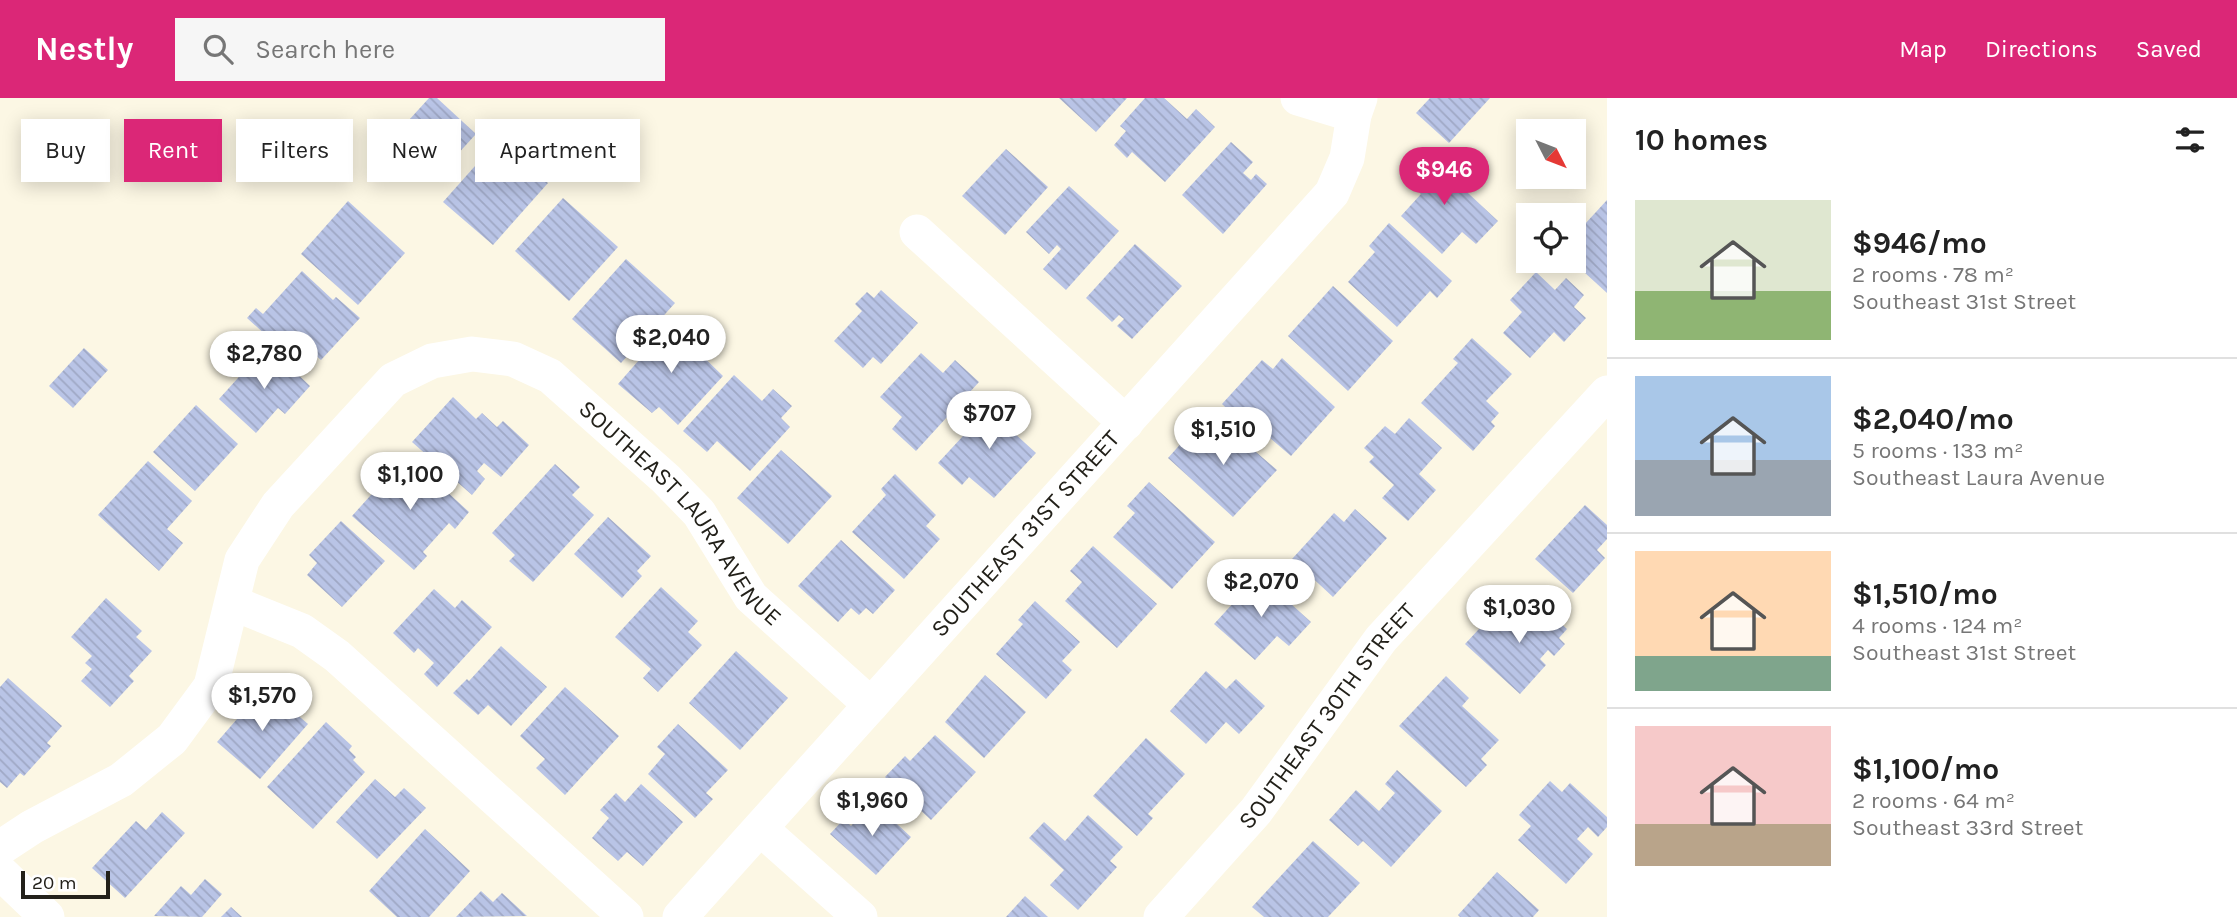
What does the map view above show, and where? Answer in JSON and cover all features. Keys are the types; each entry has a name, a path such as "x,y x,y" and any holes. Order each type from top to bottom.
{"street":[{"path":"1298,98 1357,107"},
{"name":"SOUTHEAST 31ST STREET","path":"680,917 1332,193 1347,158 1357,107"},
{"path":"917,232 1126,423"},
{"name":"SOUTHEAST LAURA AVENUE","path":"0,848 32,827 121,780 172,740 211,687 242,561 278,505 393,380 432,361 472,354 513,359 550,376 666,479 699,513 751,597 871,705"},
{"name":"SOUTHEAST 30TH STREET","path":"1161,917 1256,811 1381,639 1607,393"},
{"path":"233,603 302,631 337,656 626,917"},
{"path":"761,829 860,917"},
{"path":"0,872 47,917"}],"building":[{"path":"429,98 437,98 460,119 410,119"},
{"path":"1059,98 1127,98 1096,132"},
{"path":"1145,98 1164,98 1187,119 1196,109 1215,127 1165,182 1132,152 1127,158 1114,145 1126,131 1120,126"},
{"path":"1430,98 1490,98 1449,143 1416,113"},
{"path":"461,120 475,135 461,150"},
{"path":"1231,142 1253,162 1243,173 1251,180 1256,174 1267,184 1223,234 1182,195"},
{"path":"1006,149 1048,187 1005,235 962,196"},
{"path":"1425,153 1498,221 1476,244 1462,232 1442,254 1401,216 1421,194 1403,178"},
{"path":"475,166 475,182 548,183 493,245 443,202"},
{"path":"1069,186 1119,231 1066,290 1043,269 1061,249 1057,245 1049,254 1026,232"},
{"path":"563,198 618,247 569,301 515,251"},
{"path":"1607,200 1607,293 1585,273 1586,223"},
{"path":"348,201 405,253 358,305 301,254"},
{"path":"1389,223 1452,281 1437,298 1430,291 1397,327 1348,282 1375,252 1369,246"},
{"path":"1135,244 1182,286 1132,339 1117,326 1124,319 1119,315 1112,322 1086,298"},
{"path":"626,259 675,303 621,363 572,319"},
{"path":"302,271 333,300 336,297 360,318 321,360 311,351 299,365 247,318 256,308 263,314"},
{"path":"1535,273 1555,290 1566,278 1584,295 1574,307 1586,318 1564,342 1554,332 1530,358 1503,333 1522,312 1510,300"},
{"path":"1333,286 1393,341 1348,391 1288,336"},
{"path":"881,290 918,323 881,364 873,357 863,368 834,341 862,311 855,304 867,292 874,298"},
{"path":"676,318 693,334 687,341 723,376 678,425 659,407 652,413 618,384"},
{"path":"1472,338 1512,374 1486,401 1499,413 1491,422 1495,426 1473,451 1421,403 1458,363 1453,359"},
{"path":"84,348 108,370 73,408 49,386"},
{"path":"271,349 310,386 285,414 278,408 256,433 219,399 247,368 251,371"},
{"path":"921,353 943,373 955,360 979,382 916,451 892,429 902,417 880,397"},
{"path":"1282,358 1335,407 1291,456 1242,414 1238,419 1222,404 1262,360 1273,369"},
{"path":"734,375 762,401 773,389 792,406 781,418 790,427 750,471 717,441 707,452 683,431"},
{"path":"1001,395 1009,402 1004,408 1021,423 1013,432 1036,453 994,498 969,477 962,485 938,463"},
{"path":"453,397 476,419 482,413 497,427 503,421 529,445 501,477 484,463 477,471 485,479 472,495 412,442"},
{"path":"196,405 238,444 195,491 153,452"},
{"path":"1409,418 1442,448 1419,474 1436,490 1408,521 1382,498 1394,485 1369,462 1374,457 1364,448 1385,426 1395,434"},
{"path":"1222,423 1277,470 1233,517 1168,458 1193,430 1205,442"},
{"path":"781,450 832,496 788,544 737,498"},
{"path":"407,455 469,512 455,529 449,523 423,552 427,556 414,570 352,516"},
{"path":"148,461 192,501 167,529 183,543 159,571 98,515"},
{"path":"555,464 580,487 572,495 594,515 533,582 509,561 515,555 492,533"},
{"path":"895,474 936,515 926,526 940,539 904,579 852,532 886,495 881,489"},
{"path":"1149,482 1215,542 1172,589 1113,537 1135,513 1127,506"},
{"path":"1585,505 1607,525 1607,539 1597,550 1605,558 1573,593 1535,559"},
{"path":"1355,509 1387,538 1333,597 1292,559 1334,513 1344,522"},
{"path":"608,517 651,556 637,571 642,576 622,598 574,554"},
{"path":"341,521 385,561 342,607 307,575 317,563 309,555"},
{"path":"841,540 895,590 873,614 866,608 859,615 851,608 838,622 798,586"},
{"path":"1093,546 1157,604 1117,648 1065,601 1082,582 1070,571"},
{"path":"1259,575 1311,622 1289,646 1277,636 1255,660 1214,624"},
{"path":"661,587 698,621 688,632 702,645 658,692 643,678 651,669 615,637"},
{"path":"434,589 455,608 462,600 492,627 437,687 424,674 434,663 418,648 414,653 393,633"},
{"path":"106,598 142,631 136,637 152,651 129,676 134,681 110,707 81,681 92,669 85,663 92,656 71,637"},
{"path":"1035,601 1080,642 1062,661 1072,670 1046,699 996,654 1023,624 1018,620"},
{"path":"1536,601 1567,629 1559,638 1565,644 1554,656 1548,650 1540,659 1546,665 1520,694 1465,644 1492,615 1508,630"},
{"path":"501,646 547,687 511,726 488,705 478,715 453,693 467,679 469,681"},
{"path":"736,651 788,698 740,750 689,703"},
{"path":"1206,671 1226,689 1236,679 1265,706 1239,734 1226,722 1206,744 1170,711"},
{"path":"985,675 1026,712 984,758 945,722"},
{"path":"1446,676 1469,698 1462,706 1499,740 1481,759 1487,765 1466,787 1399,726"},
{"path":"8,678 62,726 47,743 51,746 24,776 20,773 7,788 0,782 0,687"},
{"path":"265,687 308,724 260,779 217,742"},
{"path":"565,687 619,736 565,795 536,768 545,759 520,736"},
{"path":"326,722 352,746 349,750 356,757 353,760 365,772 313,829 267,787"},
{"path":"678,724 728,770 706,793 713,799 695,818 648,774 665,754 657,747"},
{"path":"935,735 976,772 931,820 885,777 905,756 910,761"},
{"path":"1146,738 1185,774 1148,814 1153,818 1137,836 1093,796"},
{"path":"1397,770 1442,811 1391,867 1363,841 1358,846 1329,820 1356,790 1379,811 1395,793 1385,784"},
{"path":"375,779 395,797 404,788 426,808 377,859 336,822"},
{"path":"1550,781 1562,792 1570,783 1607,817 1607,827 1598,837 1588,827 1577,839 1593,854 1566,884 1518,840 1531,826 1519,815"},
{"path":"641,784 683,822 643,866 627,852 618,861 592,838 609,818 600,810 616,793 625,802"},
{"path":"873,802 911,837 876,875 830,834 844,819 851,826"},
{"path":"162,812 185,833 125,898 92,868 136,821 146,830"},
{"path":"1088,815 1123,847 1110,861 1117,867 1078,910 1050,885 1064,870 1029,838 1044,822 1065,841"},
{"path":"425,829 470,871 429,917 397,917 369,891"},
{"path":"1313,841 1360,883 1328,917 1264,917 1252,907"},
{"path":"1497,872 1539,910 1533,917 1460,917 1458,915"},
{"path":"205,879 222,894 202,917 154,916 181,886 191,895"},
{"path":"481,891 493,902 502,893 527,916 456,917"},
{"path":"1025,896 1048,917 1006,917"},
{"path":"231,907 242,917 221,917"}]}
